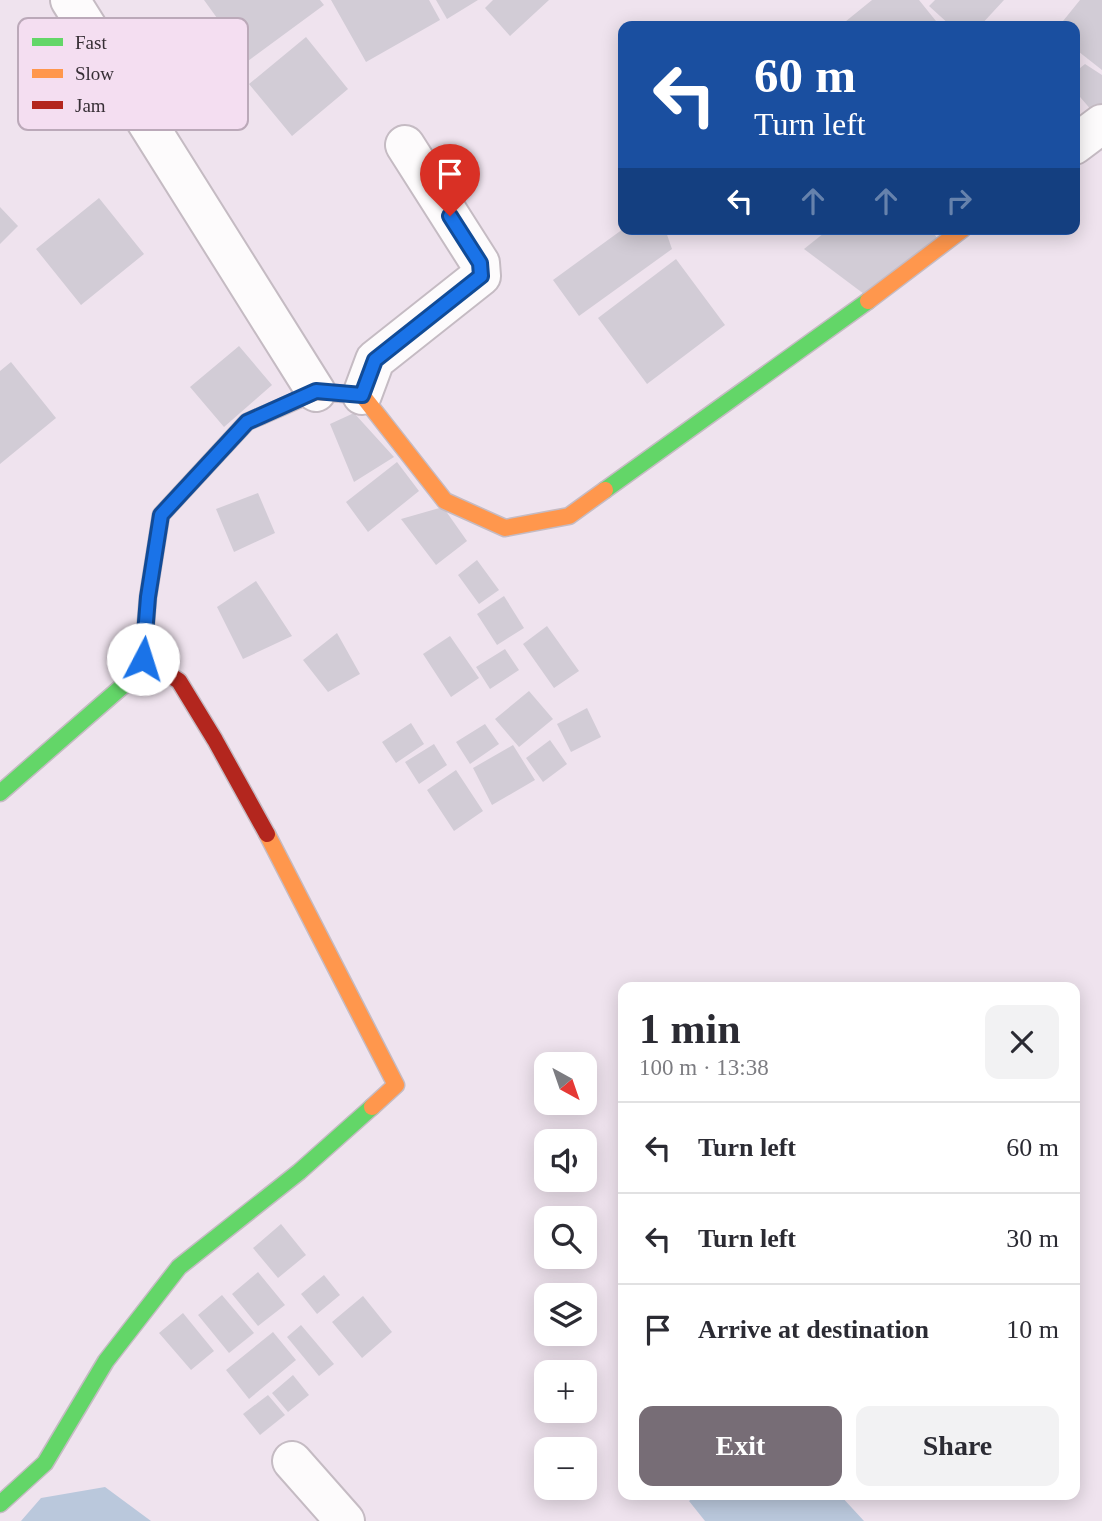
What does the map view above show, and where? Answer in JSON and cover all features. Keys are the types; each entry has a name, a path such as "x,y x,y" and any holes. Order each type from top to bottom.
{"street":[{"path":"70,0 81,18"},
{"path":"1080,140 1102,124"},
{"path":"152,130 316,391"},
{"path":"362,395 375,360 481,276 480,263 405,145"},
{"path":"0,793 125,684 143,659 148,597 161,515 247,422 316,391 362,395 445,501 505,528 569,516 880,293 955,235"},
{"path":"0,1504 45,1463 106,1361 179,1267 299,1172 396,1085 278,854 215,740 179,681 143,659"},
{"path":"292,1461 345,1521"}],"water":[{"path":"105,1487 151,1521 21,1521 41,1498"},
{"path":"845,1500 864,1521 705,1521 689,1501"}],"building":[{"path":"204,0 320,0 324,5 248,61 248,18 217,18"},
{"path":"331,0 429,0 440,20 366,62"},
{"path":"436,0 478,0 447,19"},
{"path":"493,0 549,0 510,36 485,8"},
{"path":"872,0 919,0 936,21 846,21"},
{"path":"935,0 1004,0 985,21 946,21 929,6"},
{"path":"1080,0 1102,0 1102,70 1080,53 1080,21 1063,21"},
{"path":"306,37 348,89 292,136 249,84"},
{"path":"1085,64 1102,75 1102,104 1093,112 1080,97 1080,68"},
{"path":"99,198 144,254 81,305 36,249"},
{"path":"0,207 18,226 0,244"},
{"path":"618,233 618,235 667,235 672,249 579,316 553,280"},
{"path":"822,235 935,235 937,238 864,294 804,249"},
{"path":"676,259 725,325 647,384 598,318"},
{"path":"239,346 272,385 224,427 190,387"},
{"path":"11,362 56,418 0,464 0,371"},
{"path":"354,413 394,457 354,482 330,424"},
{"path":"397,462 419,491 368,532 346,502"},
{"path":"258,493 275,533 234,552 216,509"},
{"path":"443,507 467,541 436,565 401,519"},
{"path":"477,560 499,590 479,604 458,575"},
{"path":"256,581 292,636 243,659 217,607"},
{"path":"504,596 524,628 497,645 477,614"},
{"path":"547,626 579,671 554,688 523,644"},
{"path":"337,633 360,674 328,692 303,660"},
{"path":"450,636 479,678 451,697 423,654"},
{"path":"505,649 519,670 490,689 476,667"},
{"path":"529,691 553,719 519,747 495,719"},
{"path":"587,708 601,737 571,752 557,724"},
{"path":"411,723 424,744 396,763 382,742"},
{"path":"485,724 499,744 470,764 456,742"},
{"path":"550,740 567,764 543,782 526,758"},
{"path":"434,744 447,765 419,784 405,762"},
{"path":"513,745 535,780 492,805 473,768"},
{"path":"456,770 483,811 454,831 427,790"},
{"path":"281,1224 306,1255 278,1278 253,1248"},
{"path":"258,1272 285,1305 258,1326 232,1294"},
{"path":"324,1275 340,1295 317,1314 301,1294"},
{"path":"222,1295 254,1333 229,1353 198,1315"},
{"path":"363,1296 392,1332 362,1358 332,1322"},
{"path":"183,1313 214,1351 191,1370 159,1333"},
{"path":"301,1325 334,1364 319,1376 287,1337"},
{"path":"273,1332 296,1360 249,1399 226,1370"},
{"path":"293,1375 309,1395 288,1412 272,1393"},
{"path":"268,1395 285,1415 260,1435 243,1414"}],"traffic: fast":[{"path":"605,490 868,301"},
{"path":"0,793 125,684 143,658 148,597 161,515 247,422 261,416"},
{"path":"0,1504 45,1463 106,1361 179,1267 299,1172 372,1107"}],"traffic: slow":[{"path":"868,301 955,235"},
{"path":"261,416 316,392 362,395 445,501 505,528 569,516 605,490"},
{"path":"267,834 396,1085 372,1107"}],"traffic: jam":[{"path":"143,658 179,681 267,834"}],"route":[{"path":"143,659 148,597 161,515 247,422 316,391 362,395 375,360 481,276 480,263 450,216"}]}
